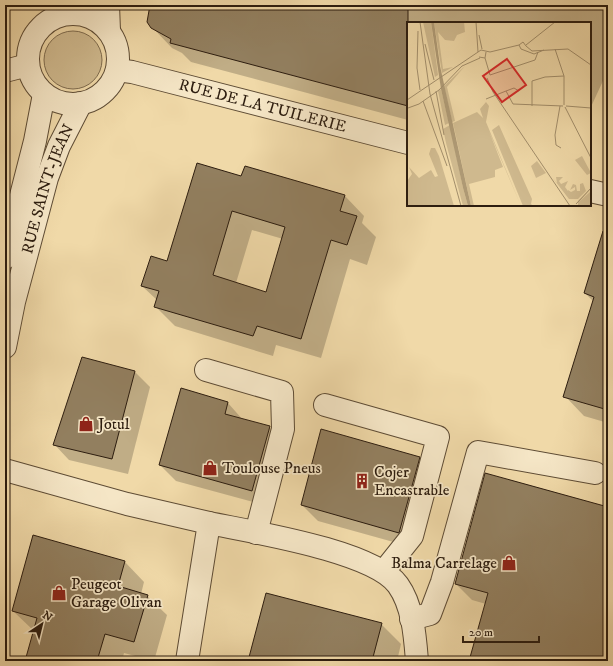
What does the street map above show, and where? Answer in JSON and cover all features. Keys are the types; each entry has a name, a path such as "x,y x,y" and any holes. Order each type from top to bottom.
{"street":[{"path":"108,5 109,31"},
{"path":"64,10 75,14 88,16 99,22 109,31 117,50 117,70 112,82 104,92 93,99 81,103 62,103 44,94 33,81 28,65 28,52 31,40 38,29 64,10"},
{"path":"5,71 28,65"},
{"name":"RUE DE LA TUILERIE","path":"117,70 132,72 407,143"},
{"name":"RUE SAINT-JEAN","path":"5,258 35,141 44,94"},
{"name":"RUE SAINT-JEAN","path":"5,347 18,287 47,178 59,146 81,103"},
{"path":"591,190 608,195"},
{"path":"206,370 282,392 283,429 256,533"},
{"path":"325,405 438,437 412,536 384,571"},
{"path":"411,619 430,614 442,582 478,452 595,473"},
{"path":"5,470 127,504 280,537 357,559 384,571 398,584 407,602 415,636 417,661"},
{"path":"187,661 210,523"}],"shaded area":[{"path":"67,31 79,31 94,39 102,54 102,66 94,81 79,89 67,89 52,81 44,66 44,54 52,39"}],"building":[{"path":"150,5 408,5 407,106 170,43 171,39 151,28 147,22"},
{"path":"197,163 241,176 245,166 345,195 340,211 357,216 347,245 331,240 301,339 257,326 253,336 154,307 159,291 141,286 151,256 167,261","holes":["232,211 285,227 266,292 213,275"]},
{"path":"603,231 608,232 608,410 563,397 594,297 584,293"},
{"path":"82,357 135,371 112,459 53,445"},
{"path":"181,388 228,402 225,414 270,426 252,491 159,465"},
{"name":"Cojer Encastrable","path":"321,429 420,457 399,533 301,505"},
{"name":"Balma Carrelage","path":"485,473 608,507 608,661 469,661 488,593 455,584"},
{"path":"33,535 125,561 118,586 148,595 134,642 105,634 97,661 25,661 37,618 12,611"},
{"path":"266,593 382,623 372,661 248,661"}],"place":[{"name":"Jotul","path":"86,424"},
{"name":"Toulouse Pneus","path":"210,468"},
{"name":"Cojer Encastrable","path":"362,481"},
{"name":"Balma Carrelage","path":"509,563"},
{"name":"Peugeot Garage Olivan","path":"59,593"}]}
